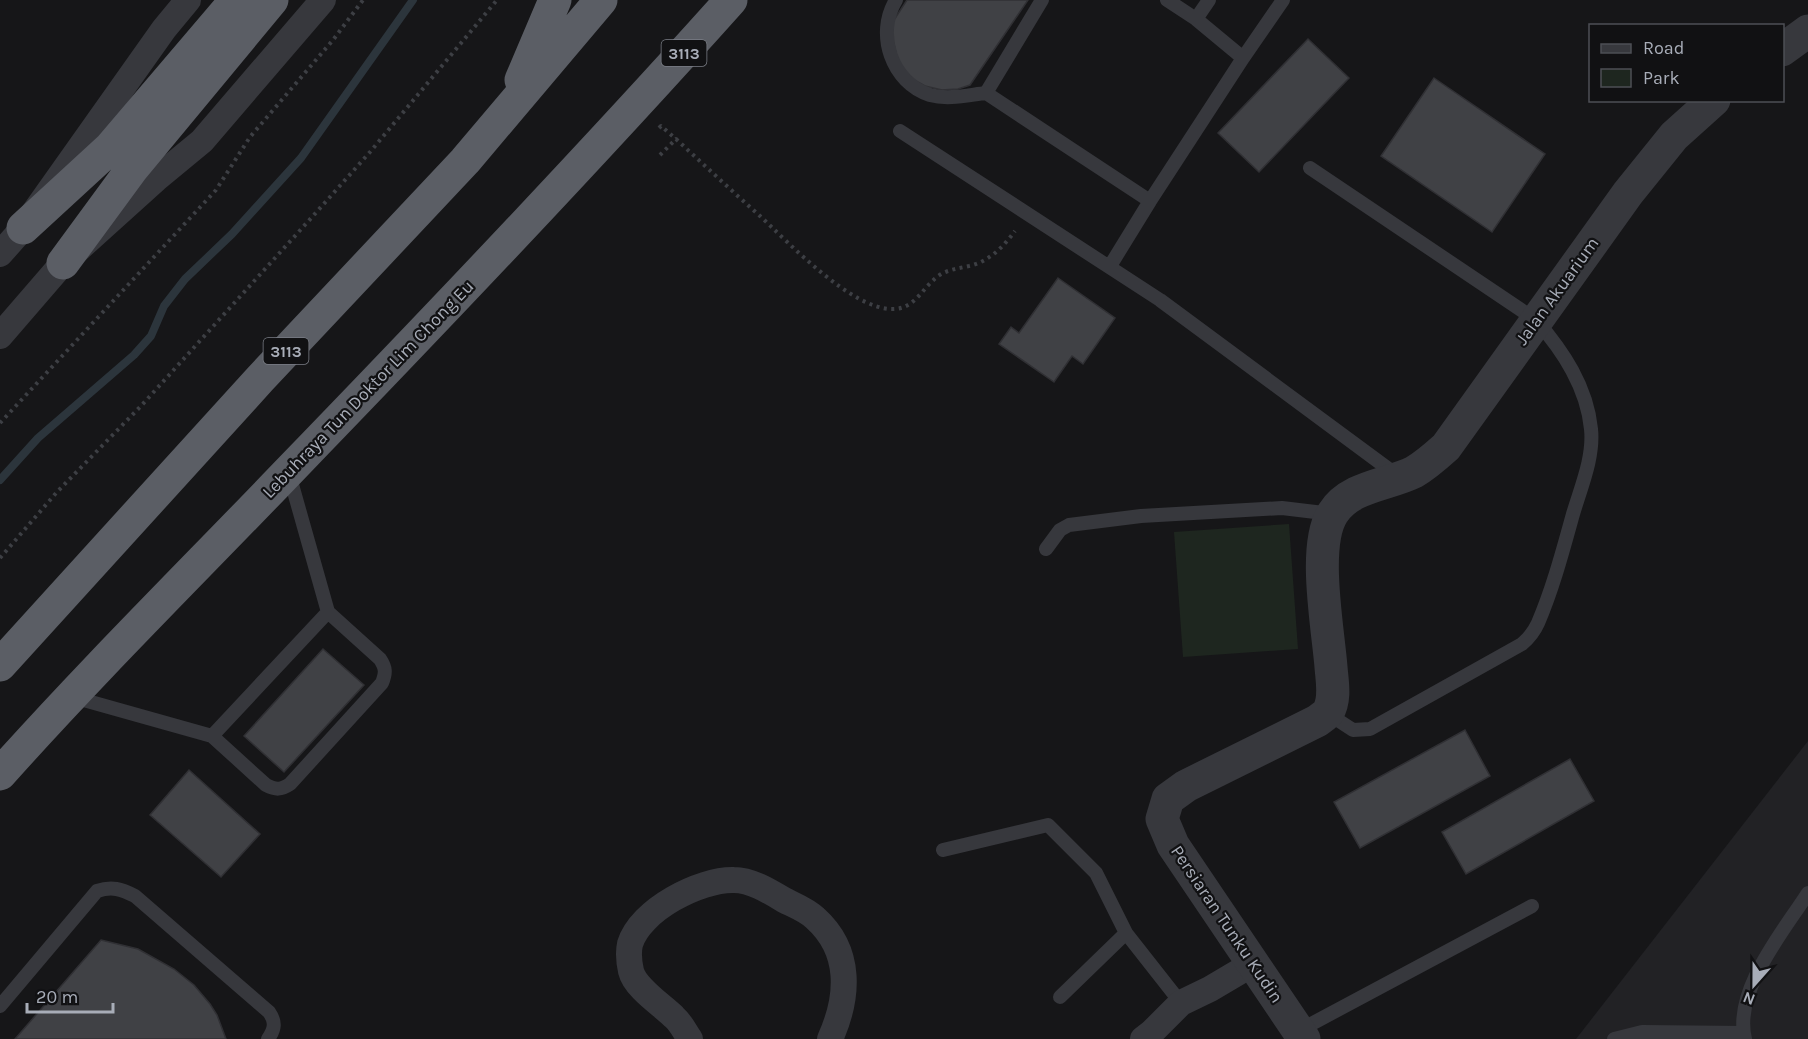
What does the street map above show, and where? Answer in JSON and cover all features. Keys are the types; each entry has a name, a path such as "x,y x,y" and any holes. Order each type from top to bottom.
{"highway":[{"path":"63,263 121,159 236,0"},
{"path":"23,228 121,159 272,0"},
{"path":"509,109 555,0"},
{"name":"3113","path":"0,666 260,379 465,161 602,0"},
{"name":"Lebuhraya Tun Doktor Lim Chong Eu","path":"0,774 69,696 289,472 636,106 731,0"}],"street":[{"path":"0,254 23,228 164,29 188,0"},
{"path":"0,336 63,263 156,178 202,141 323,0"},
{"path":"1784,49 1808,31"},
{"name":"Jalan Akuarium","path":"1400,478 1427,464 1446,447 1628,193 1667,144 1712,102"},
{"path":"1328,713 1333,689 1322,558 1325,531 1332,514 1340,503 1352,495 1400,478"},
{"name":"Persiaran Tunku Kudin","path":"1302,1035 1170,840 1162,819 1168,800 1186,786 1317,721 1328,713"},
{"path":"690,1039 676,1018 646,992 632,975 629,959 630,944 637,930 653,914 692,888 715,881 736,880 762,888 813,916 832,934 840,952 844,973 842,1001 830,1039"},
{"path":"1143,1039 1181,1003 1254,963"}],"lane":[{"path":"896,0 888,26 887,45 901,75 913,87 932,95 951,98 986,93 1150,201"},
{"path":"986,93 1042,0"},
{"path":"1167,0 1196,19 1243,58"},
{"path":"1196,19 1209,0"},
{"path":"1110,266 1243,58 1283,0"},
{"path":"900,131 1110,266 1400,478"},
{"path":"1310,168 1536,320 1554,340 1574,372 1586,403 1592,429 1591,455 1560,557 1532,636 1370,729 1353,730 1328,713"},
{"path":"69,696 212,736 266,785 274,789 283,789 290,784 386,675 385,666 380,659 328,612 289,472"},
{"path":"1046,549 1060,530 1069,525 1131,518 1282,508 1332,514"},
{"path":"212,736 328,612"},
{"path":"943,850 1048,825 1096,873 1126,933 1181,1003"},
{"path":"0,1006 97,891 109,887 122,889 135,896 269,1012 274,1019 275,1027 268,1039"},
{"path":"1614,1039 1642,1032 1744,1036 1743,1012 1751,987 1808,893"},
{"path":"1302,1035 1532,906"},
{"path":"1060,997 1126,933"}],"path":[{"path":"0,423 216,190 250,137 333,40 363,0"},
{"path":"0,558 57,492 141,406 313,216 370,152 497,0"},
{"path":"655,133 661,126 824,275 858,298 892,309 907,306 941,274 989,258 1002,248 1029,214"},
{"path":"660,155 676,139"}],"shaded area":[{"path":"1808,741 1808,1039 1576,1039"}],"green space":[{"path":"1289,524 1298,649 1183,657 1174,532"}],"building":[{"path":"907,0 1028,0 970,85 958,89 942,90 925,86 912,79 899,67 890,26"},
{"path":"1308,39 1349,78 1259,172 1218,133"},
{"path":"1434,78 1545,154 1492,232 1381,156"},
{"path":"1058,278 1115,318 1083,364 1072,356 1054,382 999,344 1011,327 1019,333"},
{"path":"323,649 364,685 284,772 244,736"},
{"path":"1465,730 1490,776 1360,848 1334,802"},
{"path":"1570,759 1594,801 1466,874 1442,832"},
{"path":"189,770 260,834 221,877 150,815"},
{"path":"101,940 138,949 174,969 194,985 210,1004 226,1039 15,1039"}],"waterway":[{"path":"0,480 38,438 134,355 151,336 164,306 185,279 232,234 301,158 413,0"}]}
